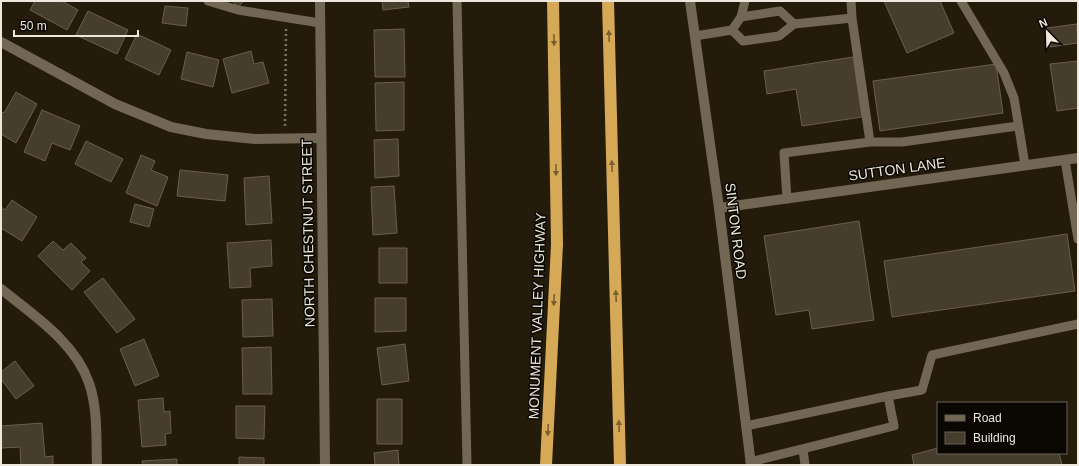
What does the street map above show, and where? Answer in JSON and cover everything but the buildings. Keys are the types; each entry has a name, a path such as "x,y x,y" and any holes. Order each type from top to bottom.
{"highway":[{"name":"MONUMENT VALLEY HIGHWAY","path":"546,465 557,244 553,1"},
{"path":"608,1 620,465"}],"street":[{"name":"NORTH CHESTNUT STREET","path":"320,1 325,465"},
{"name":"SINTON ROAD","path":"690,1 719,208 750,464"},
{"path":"1,42 115,104 171,127 206,134 255,139 321,138"},
{"name":"SUTTON LANE","path":"719,208 1078,158"},
{"path":"1,289 45,324 63,341 78,361 89,383 95,406 97,465"}],"lane":[{"path":"208,1 238,10 320,23"},
{"path":"457,1 467,465"},
{"path":"695,36 732,30 741,17 745,1"},
{"path":"851,1 852,18 870,142"},
{"path":"962,1 1004,73 1014,98 1025,165"},
{"path":"741,17 780,11 794,24"},
{"path":"732,30 743,41 779,36 794,24 852,18"},
{"path":"787,199 784,153 870,142 902,142 1018,126"},
{"path":"1065,160 1078,239"},
{"path":"746,426 922,390 932,355 1078,324"},
{"path":"750,464 894,426 888,396"},
{"path":"803,449 805,465"}],"path":[{"path":"285,138 286,18"}]}
